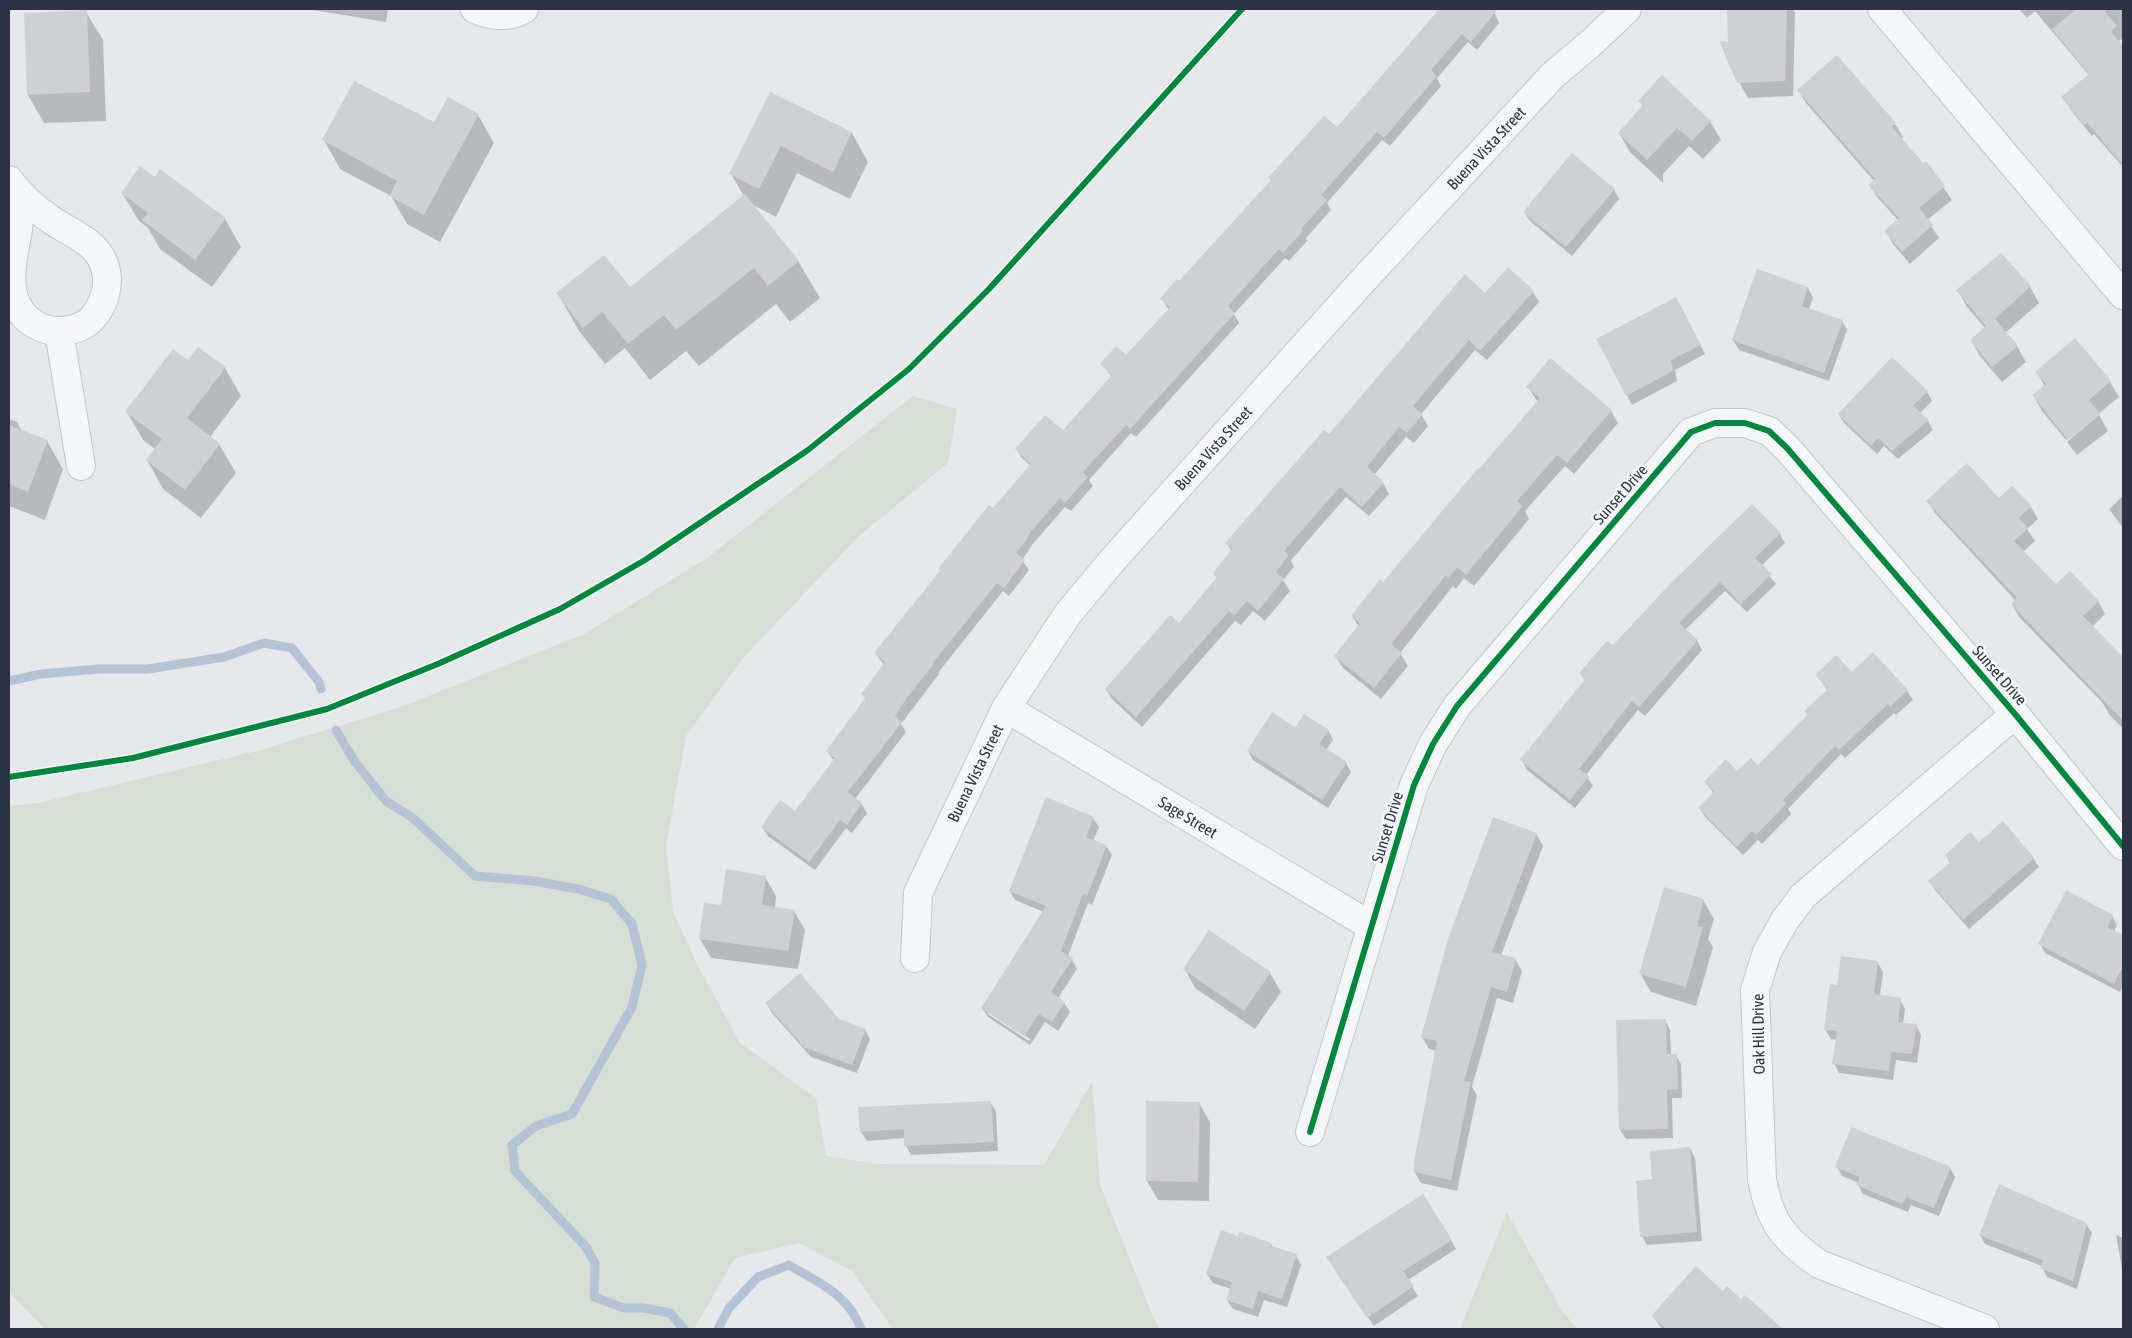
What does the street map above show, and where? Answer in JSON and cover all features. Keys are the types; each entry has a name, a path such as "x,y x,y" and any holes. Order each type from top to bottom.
{"street":[{"path":"475,9 487,14 502,15 516,13 524,9"},
{"name":"Buena Vista Street","path":"915,958 918,893 1006,708 1067,615 1117,554 1365,278 1553,75 1627,9"},
{"path":"1882,9 2123,294"},
{"path":"13,186 50,219 90,245 99,254 104,264 107,289 95,314 75,329 59,331 28,321 18,310 12,292 12,268 18,227 13,186"},
{"path":"59,331 81,466"},
{"name":"Sunset Drive","path":"1310,1132 1414,785 1433,744 1457,706 1691,432 1715,423 1746,423 1769,431 1781,442 2015,714 2123,846"},
{"name":"Sage Street","path":"1006,708 1371,926"},
{"name":"Oak Hill Drive","path":"1985,1329 1819,1264 1796,1249 1778,1228 1767,1203 1762,1180 1755,990 1767,952 1785,920 1803,896 2015,714"}],"shaded area":[{"path":"913,396 957,409 948,463 859,536 743,658 686,736 666,846 673,912 697,964 740,1043 816,1098 826,1156 878,1164 1044,1165 1092,1082 1100,1185 1153,1317 1160,1329 893,1329 852,1271 799,1243 735,1258 694,1329 45,1329 9,1292 9,806 38,803 257,751 401,707 584,634 707,558"},
{"path":"1507,1212 1561,1309 1577,1329 1460,1329"}],"building":[{"path":"1433,9 1498,9 1471,42 1462,34 1431,70 1437,76 1384,138 1377,132 1321,195 1327,200 1301,229 1303,231 1283,253 1279,249 1228,306 1235,313 1130,429 1126,425 1083,472 1088,477 1065,503 1060,498 1028,535 1016,553 1025,560 1004,588 997,583 933,663 895,716 902,722 848,792 862,803 847,825 840,820 809,862 761,827 780,800 795,811 835,758 826,751 866,697 861,694 885,662 874,653 940,571 938,569 989,505 993,508 1031,464 1015,449 1045,415 1063,430 1112,375 1100,364 1116,346 1126,355 1170,307 1160,299 1177,279 1179,281 1271,180 1268,178 1324,116 1337,127 1437,12"},
{"path":"1727,9 1787,9 1785,81 1737,83 1719,41 1728,42"},
{"path":"2076,9 2103,9 2117,26 2111,31 2123,46 2123,165 2087,123 2084,125 2061,97 2089,74 2052,29"},
{"path":"87,10 90,92 27,95 24,13"},
{"path":"1837,55 1896,123 1892,127 1923,163 1927,162 1945,186 1919,208 1933,225 1902,252 1884,231 1899,218 1868,185 1875,179 1797,90"},
{"path":"1662,75 1711,121 1692,141 1677,128 1647,160 1618,133 1643,105 1638,101"},
{"path":"354,81 434,122 448,97 479,114 424,215 389,196 397,181 322,140"},
{"path":"770,92 852,132 833,172 781,146 759,189 729,174"},
{"path":"1572,153 1615,189 1566,247 1523,212"},
{"path":"140,166 155,177 160,169 226,218 195,260 142,220 148,213 121,193"},
{"path":"745,194 799,261 768,286 754,268 676,330 664,315 628,344 602,312 583,328 556,293 604,255 630,287"},
{"path":"2001,253 2031,286 1995,319 2018,346 1992,367 1970,340 1986,326 1956,290"},
{"path":"1508,267 1534,291 1480,351 1469,340 1413,406 1423,414 1407,433 1399,427 1367,467 1384,482 1362,507 1340,487 1284,551 1289,555 1276,572 1284,579 1258,611 1247,601 1234,616 1229,611 1136,717 1105,689 1170,615 1179,623 1217,577 1213,573 1232,549 1225,543 1324,430 1329,434 1465,274 1485,293"},
{"path":"1757,269 1808,287 1802,306 1843,320 1824,373 1732,340"},
{"path":"1676,297 1701,345 1671,360 1673,371 1626,396 1596,339"},
{"path":"2075,338 2111,381 2089,400 2100,414 2068,440 2032,395 2046,384 2035,372"},
{"path":"198,347 226,367 187,418 220,444 185,490 146,460 162,439 125,412 173,349 188,360"},
{"path":"1892,357 1928,391 1913,406 1929,420 1892,451 1878,438 1871,446 1838,414"},
{"path":"1550,358 1612,410 1567,463 1557,455 1517,501 1523,506 1466,575 1457,567 1448,578 1446,575 1391,644 1402,653 1374,688 1334,656 1360,623 1351,616 1380,579 1383,582 1478,468 1540,398 1526,387"},
{"path":"9,425 48,440 28,492 9,484"},
{"path":"1967,463 1999,498 2012,486 2032,506 2019,518 2028,528 2014,541 2056,584 2070,571 2099,601 2083,616 2123,657 2123,721 2011,604 2017,598 1926,501"},
{"path":"1752,504 1781,533 1755,558 1772,574 1741,604 1720,582 1679,623 1698,640 1639,707 1632,701 1579,769 1589,776 1570,800 1520,760 1585,679 1579,673 1607,641 1613,645 1669,585"},
{"path":"1873,652 1908,690 1890,707 1888,704 1839,750 1835,746 1783,800 1786,804 1756,835 1752,831 1737,847 1698,808 1714,792 1704,782 1726,759 1737,771 1751,758 1758,765 1807,715 1804,711 1828,689 1815,675 1836,655 1852,672"},
{"path":"1272,712 1295,727 1304,714 1329,730 1319,744 1347,762 1322,800 1247,751"},
{"path":"1046,797 1094,817 1086,837 1107,845 1087,896 1083,894 1061,951 1073,958 1051,992 1065,1002 1052,1022 1039,1014 1024,1036 981,1008 1046,906 1009,891"},
{"path":"1493,817 1537,833 1492,952 1516,958 1507,992 1491,987 1464,1081 1471,1082 1451,1180 1414,1172 1414,1162 1437,1041 1421,1037 1448,939"},
{"path":"2003,821 2034,858 1963,920 1928,881 1951,862 1945,855 1970,832 1979,842"},
{"path":"726,869 766,876 762,905 795,910 788,951 699,939 704,903 721,905"},
{"path":"1664,887 1704,899 1697,926 1703,927 1686,987 1639,974"},
{"path":"2066,890 2113,915 2107,927 2123,935 2123,966 2114,984 2038,944"},
{"path":"1209,930 1271,972 1244,1011 1183,969"},
{"path":"1841,956 1878,961 1874,994 1901,998 1898,1022 1917,1024 1912,1054 1891,1052 1889,1071 1832,1064 1837,1031 1824,1030 1830,984 1837,985"},
{"path":"800,973 839,1019 866,1029 852,1065 805,1048 765,1003"},
{"path":"1666,1019 1667,1054 1677,1054 1678,1089 1667,1090 1668,1129 1619,1130 1616,1020"},
{"path":"991,1101 994,1142 904,1146 904,1129 860,1132 858,1107"},
{"path":"1146,1101 1200,1102 1198,1182 1146,1181"},
{"path":"1851,1127 1951,1167 1934,1208 1906,1197 1902,1204 1856,1185 1860,1177 1835,1167"},
{"path":"1690,1147 1697,1232 1640,1237 1636,1181 1652,1179 1650,1151"},
{"path":"1999,1184 2087,1223 2073,1281 2040,1268 2043,1260 1979,1235"},
{"path":"1423,1194 1452,1240 1403,1271 1414,1286 1367,1318 1326,1257"},
{"path":"1221,1230 1238,1236 1240,1232 1272,1243 1271,1246 1297,1254 1282,1299 1258,1291 1253,1309 1226,1300 1232,1282 1206,1274"},
{"path":"1696,1266 1723,1291 1727,1286 1741,1299 1745,1295 1783,1329 1666,1329 1651,1316"}],"waterway":[{"path":"9,681 41,674 98,669 148,669 224,657 264,643 292,648 319,682 321,689"},
{"path":"336,730 355,762 386,801 413,818 475,876 534,881 578,889 611,899 632,924 642,965 632,1007 572,1114 536,1126 512,1145 515,1171 586,1247 595,1263 594,1297 624,1308 643,1308 670,1313 684,1329"},
{"path":"718,1329 729,1308 758,1277 789,1265 822,1284 840,1298 855,1317 861,1329"}],"cycle path":[{"path":"9,777 133,758 327,709 440,663 560,609 645,560 808,450 909,369 989,289 1242,9"},
{"path":"1310,1132 1414,785 1433,744 1457,706 1691,432 1715,423 1745,423 1769,431 1787,448 2015,714 2123,846"}]}
